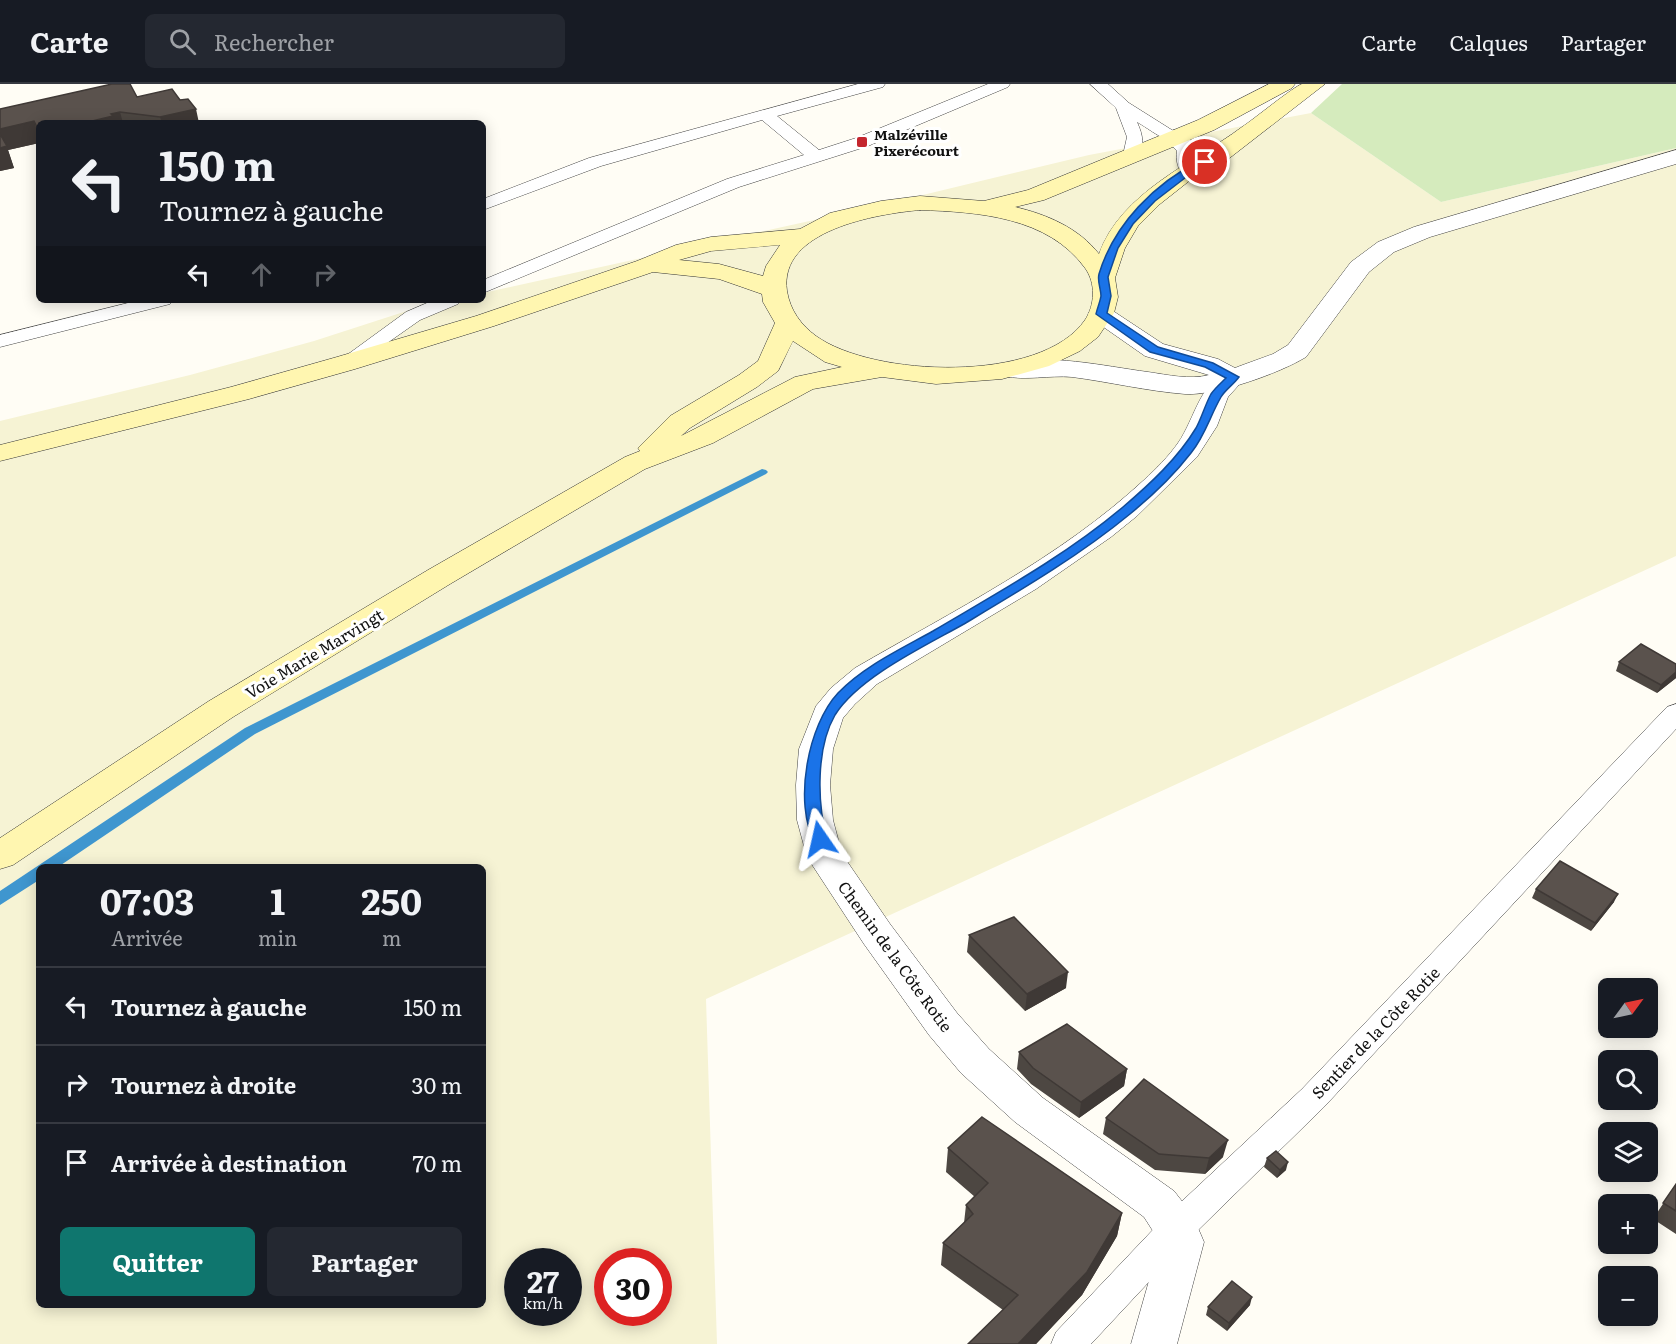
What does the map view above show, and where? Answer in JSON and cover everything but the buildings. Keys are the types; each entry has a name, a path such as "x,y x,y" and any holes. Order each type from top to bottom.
{"main road":[{"path":"987,208 1036,195 1175,138 1206,125 1285,84"},
{"path":"1103,277 1113,248 1129,222 1152,199 1190,169 1219,155 1315,84"},
{"path":"920,203 987,208 1039,223 1073,242 1092,258 1103,277 1106,296 1101,314 1083,337 1053,356 1013,369 970,376 924,376 880,370 842,358 810,342 788,323 777,306 772,289 775,270 786,252 804,236 827,223 886,206 920,203"},
{"path":"0,453 196,404 346,363 485,321 646,266 676,252 711,244 804,236"},
{"path":"646,266 712,268 772,289"},
{"name":"Voie Marie Marvingt","path":"635,463 680,422 770,365 788,323"},
{"name":"Voie Marie Marvingt","path":"0,856 221,708 635,463 703,437 804,383 822,378 880,370"}],"street":[{"path":"1175,138 1182,142 1188,150 1187,160 1190,169"},
{"path":"1013,369 1069,369 1187,386 1233,377 1282,360 1297,351 1360,267 1386,247 1433,228 1676,157"},
{"path":"1101,314 1154,350 1209,365 1233,377"},
{"name":"Chemin de la Côte Rotie","path":"1177,1228 1159,1204 1029,1110 975,1061 943,1024 877,934 825,857 814,820 813,785 816,750 828,714 843,696 866,676 1025,582 1101,531 1127,510 1155,485 1187,451 1203,426 1216,394 1233,377"},
{"path":"1154,1344 1182,1242 1177,1228"}],"lane":[{"path":"486,204 595,162 877,84"},
{"path":"486,286 733,183 862,142 1002,84"},
{"path":"1098,84 1124,106 1175,138"},
{"path":"1124,106 1135,137 1132,155"},
{"path":"765,114 816,156"},
{"path":"0,341 151,303"},
{"path":"346,363 412,316 444,303"},
{"name":"Sentier de la Côte Rotie","path":"1068,1344 1177,1228 1313,1098 1676,714"}],"shaded area":[{"path":"1311,113 1441,202 1676,148 1676,556 706,999 717,1344 0,1344 0,421 190,375 314,341 416,308 439,303 486,303 486,292 873,207 1089,155"}],"green space":[{"path":"1342,84 1676,84 1676,148 1441,202 1311,113"}],"waterway":[{"path":"51,864 250,731 762,472"},
{"path":"0,899 36,874"}],"place":[{"name":"Malzéville Pixerécourt","path":"862,142"}],"route":[{"path":"820,839 814,820 813,785 816,750 828,714 843,696 866,676 1025,582 1101,531 1127,510 1155,485 1187,451 1203,426 1216,394 1233,377 1209,365 1154,350 1101,314 1106,296 1103,277 1113,248 1129,222 1152,199 1190,169 1205,162"}]}
